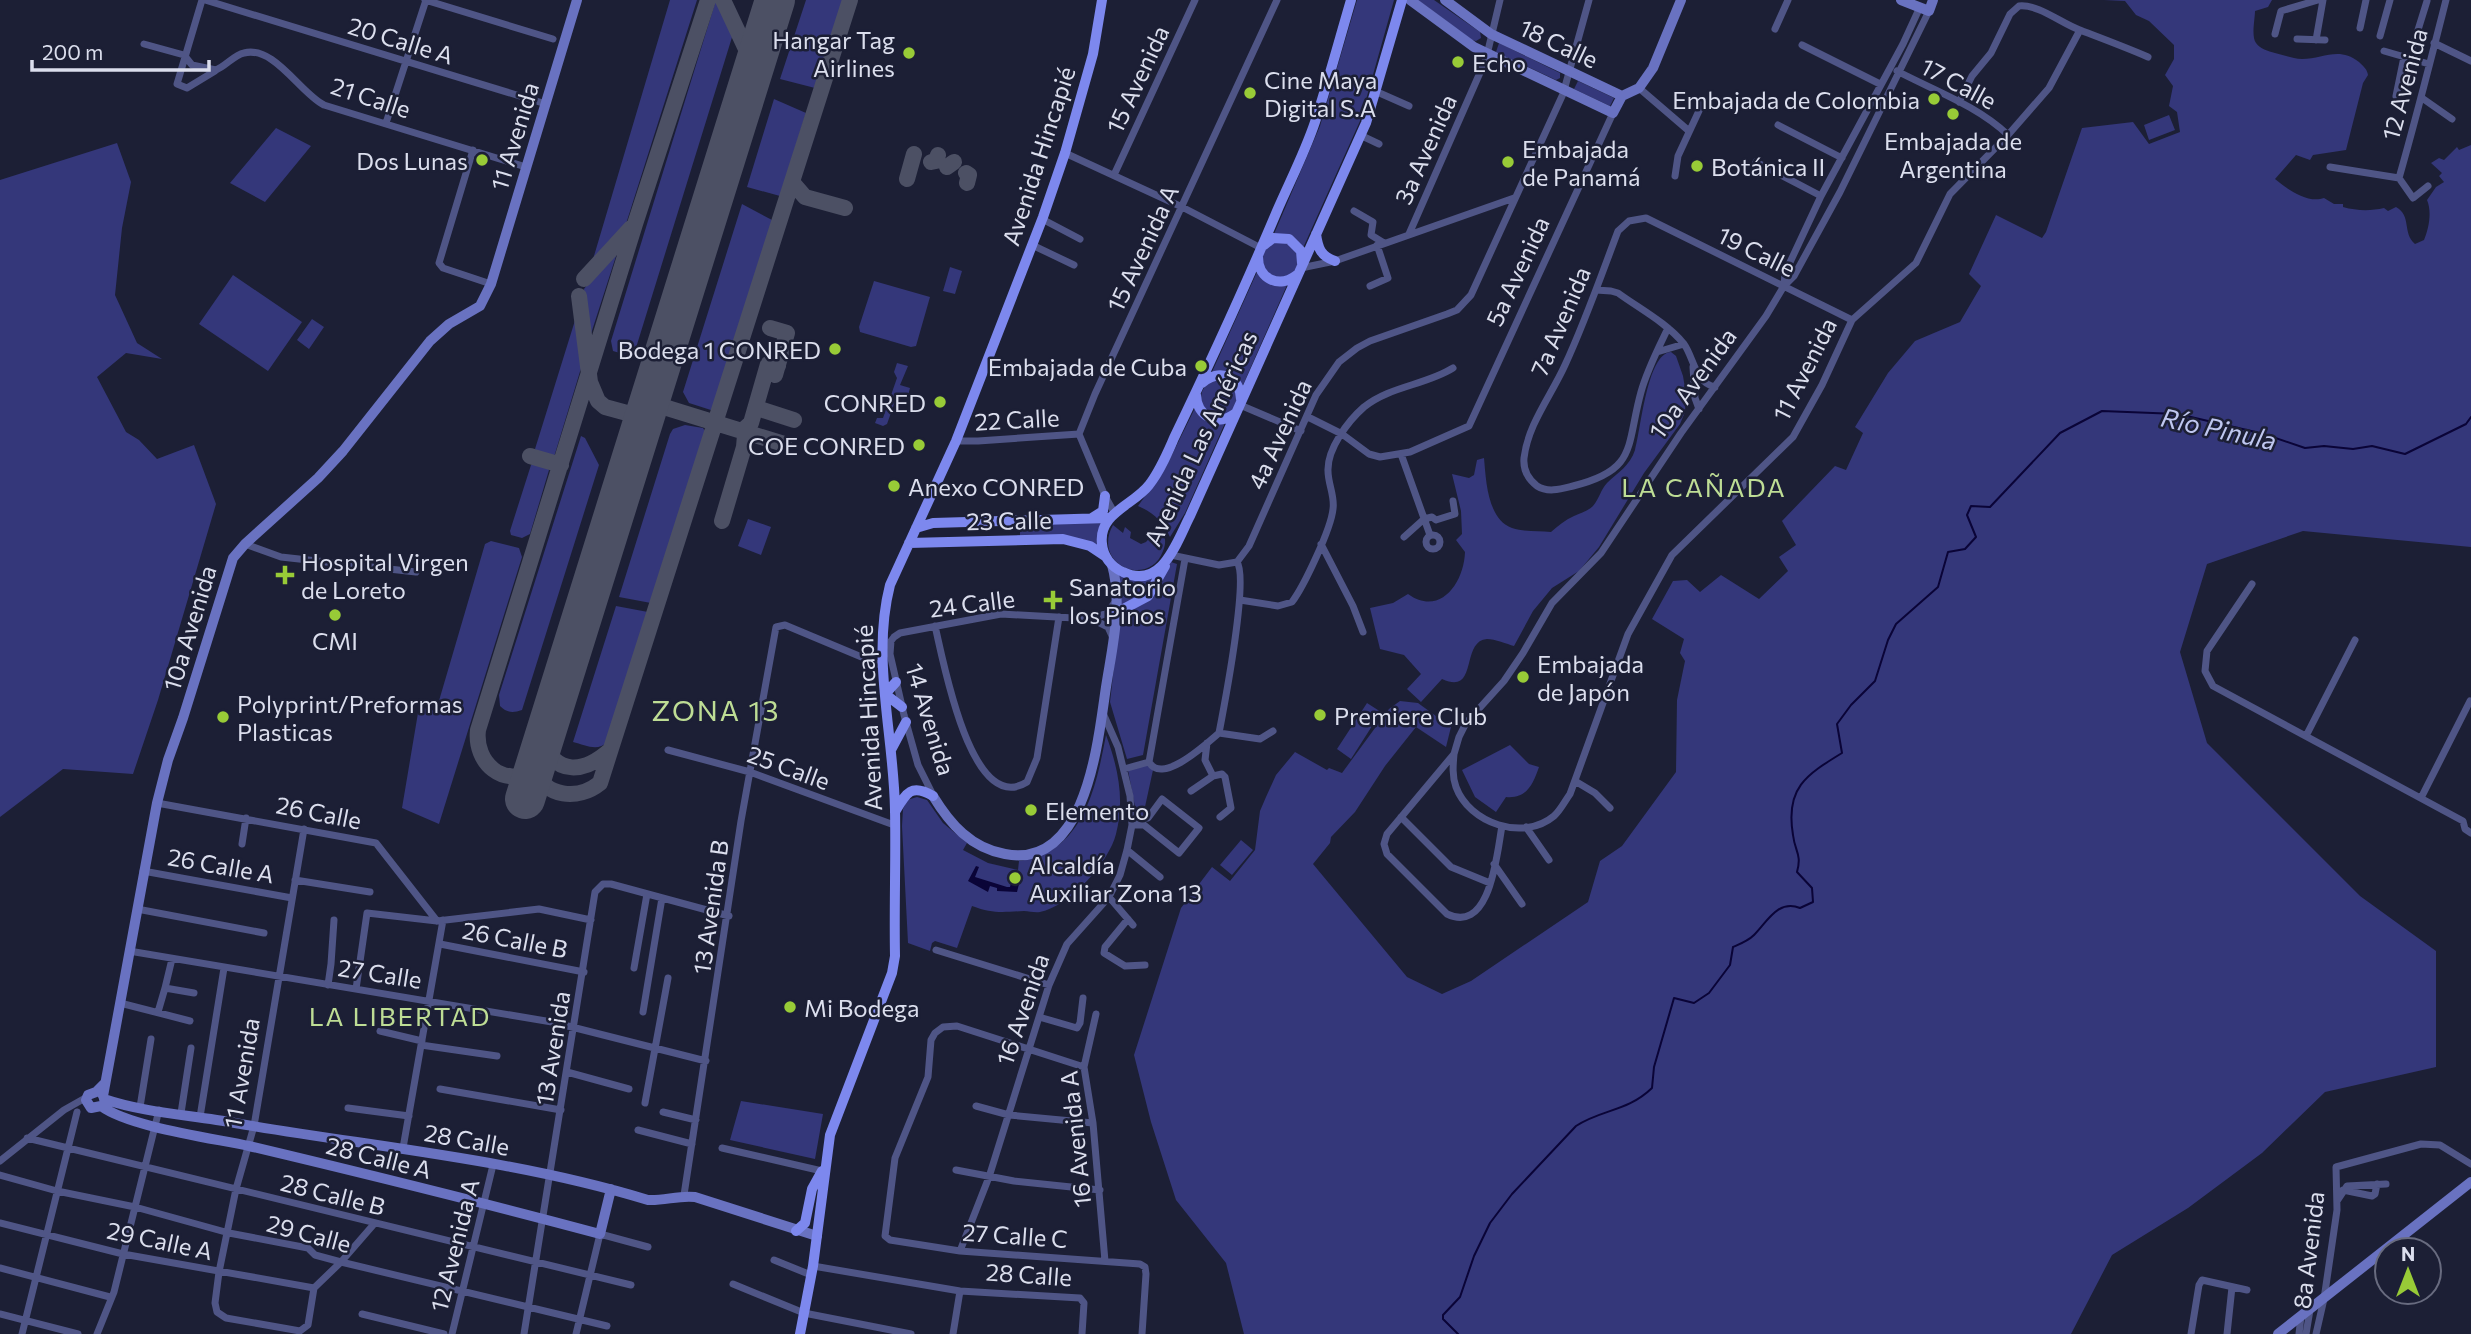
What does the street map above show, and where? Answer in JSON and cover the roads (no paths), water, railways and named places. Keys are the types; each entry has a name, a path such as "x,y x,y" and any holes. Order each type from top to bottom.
{"main road":[{"name":"11 Avenida","path":"491,284 577,0"},
{"name":"Avenida Hincapié","path":"800,1334 812,1270 830,1135 894,965 895,812 883,666 884,609 890,585 956,441 1042,219 1065,153 1093,54 1102,0"},
{"name":"Avenida Las Américas","path":"1351,0 1314,124 1162,466 1134,502 1112,516 1102,535 1109,561 1128,574 1146,575 1176,556 1239,406 1360,135 1376,91 1402,0"},
{"name":"18 Calle","path":"1410,0 1475,47 1614,113"},
{"name":"18 Calle","path":"1446,0 1491,34 1622,96"},
{"path":"1622,96 1639,88 1653,68 1681,0"},
{"path":"1901,0 1927,4"},
{"name":"5a Avenida","path":"1614,113 1622,96"},
{"path":"1316,234 1319,249 1327,258 1335,261"},
{"path":"1273,238 1289,239 1298,246 1300,268 1293,278 1281,282 1268,279 1260,270 1260,250 1273,238"},
{"name":"10a Avenida","path":"96,1099 105,1083 157,803 168,760 233,558 343,451 430,341 449,324 480,306 491,284"},
{"path":"1209,377 1230,377 1239,387 1239,406 1225,419 1204,415 1197,402 1199,386 1209,377"},
{"path":"1089,519 1103,511 1105,496"},
{"path":"925,509 933,523"},
{"name":"23 Calle","path":"916,528 933,523 1112,516"},
{"path":"1016,521 1016,540"},
{"name":"23 Calle","path":"909,544 1063,539 1090,546 1109,561"},
{"path":"1116,613 1151,594 1176,556"},
{"path":"1102,711 1116,613 1115,576 1109,561"},
{"path":"896,682 886,694 902,707"},
{"name":"14 Avenida","path":"933,796 948,819 971,841 990,850 1020,855 1036,852 1056,840 1078,810 1090,779 1102,711"},
{"path":"891,750 906,722"},
{"path":"895,812 903,798 912,790 920,789 933,796"},
{"name":"28 Calle","path":"96,1099 551,1174 656,1200 684,1195 695,1197 817,1236"},
{"name":"28 Calle A","path":"96,1099 112,1114 155,1126 249,1146 600,1234"},
{"path":"796,1231 805,1223 812,1189 826,1159"},
{"path":"2278,1334 2471,1182"},
{"path":"600,1234 611,1188"}],"street":[{"path":"184,55 203,0"},
{"name":"20 Calle A","path":"203,0 546,104"},
{"path":"386,123 425,0 553,40"},
{"name":"15 Avenida","path":"1114,175 1195,0"},
{"name":"15 Avenida A","path":"1079,434 1095,394 1278,0"},
{"name":"3a Avenida","path":"1409,233 1487,53 1500,0"},
{"name":"4a Avenida","path":"1237,562 1247,551 1322,384 1347,354 1370,341 1447,314 1471,295 1564,89 1589,0"},
{"path":"1775,29 1788,0"},
{"path":"2275,34 2279,14 2285,9 2320,0 2316,40"},
{"path":"2360,28 2366,0"},
{"path":"2380,36 2390,0"},
{"path":"2413,46 2426,0 2445,4"},
{"name":"10a Avenida","path":"1784,286 1785,274 1821,196 1889,67 1927,4"},
{"name":"10a Avenida","path":"1490,883 1482,904 1474,913 1466,917 1447,914 1387,854 1385,837 1454,754 1466,723 1517,663 1552,603 1601,554 1784,286 1794,276 1840,192 1899,73 1927,4"},
{"name":"12 Avenida","path":"2399,178 2445,4"},
{"path":"1959,102 1972,76 1991,53 2010,14 2019,6 2030,6 2080,30 2148,57"},
{"name":"11 Avenida","path":"1526,827 1554,816 1570,794 1628,634 1672,555 1793,437 1852,320 1916,263 1951,192 2008,135 2049,88 2080,30"},
{"path":"2297,39 2325,40"},
{"path":"2434,43 2471,61"},
{"path":"144,44 184,55 192,65 216,70"},
{"path":"1802,45 1880,84"},
{"path":"2384,51 2429,64"},
{"name":"21 Calle","path":"184,55 177,84 179,86 190,87 246,52 260,54 276,62 318,102 526,167"},
{"path":"2396,96 2404,57"},
{"name":"17 Calle","path":"1889,67 1959,102 2008,135"},
{"path":"1639,88 1689,131"},
{"path":"1376,91 1409,106"},
{"path":"2422,98 2452,119"},
{"path":"1675,176 1678,156 1703,100"},
{"name":"5a Avenida","path":"1401,454 1464,430 1471,423 1614,113"},
{"path":"1778,125 1842,158"},
{"path":"1360,135 1379,144"},
{"path":"473,150 439,263 443,268 491,284"},
{"path":"1065,153 1182,207 1260,250"},
{"path":"1756,162 1821,196"},
{"path":"2330,167 2399,178 2412,198 2428,186"},
{"path":"1827,186 1840,192"},
{"path":"1300,268 1335,261 1514,198"},
{"path":"1354,211 1373,222 1372,236 1380,244 1388,278 1370,286"},
{"name":"19 Calle","path":"1646,218 1852,320"},
{"name":"7a Avenida","path":"1646,218 1629,221 1618,231 1565,365 1530,433 1525,469 1537,486 1556,490 1597,480 1623,461 1630,447 1641,393 1657,352"},
{"path":"1042,219 1080,239"},
{"path":"1032,245 1074,265"},
{"path":"1596,290 1618,293 1668,328 1684,344 1702,379 1715,387"},
{"path":"1657,352 1668,328"},
{"path":"1657,352 1684,344"},
{"path":"1693,363 1695,398 1699,409"},
{"path":"1240,600 1271,606 1287,605 1296,596 1321,544 1333,510 1328,465 1342,434 1361,410 1373,401 1453,368"},
{"path":"1239,406 1301,431"},
{"path":"1308,417 1342,434 1373,456 1401,454 1430,535"},
{"path":"1079,434 1112,516"},
{"name":"22 Calle","path":"956,441 1079,434"},
{"path":"1404,537 1424,519 1432,517 1437,520 1455,514 1453,501"},
{"path":"245,544 281,557 416,572"},
{"path":"1321,544 1353,606 1363,632"},
{"path":"1176,556 1219,565 1237,562 1240,569 1240,600 1219,733 1184,759 1164,770 1155,769 1149,762 1176,556"},
{"path":"1311,564 1323,561 1332,565"},
{"path":"2252,584 2207,650 2204,663 2208,679 2218,691 2463,821 2465,830 2471,833"},
{"path":"1091,620 1111,610 1116,598"},
{"name":"24 Calle","path":"884,609 890,629 900,633"},
{"name":"24 Calle","path":"891,641 900,633 1001,614 1091,620"},
{"path":"935,626 952,697 964,733 989,777 996,784 1011,788 1027,782 1037,758 1059,617"},
{"path":"1091,620 1108,627 1113,639"},
{"name":"13 Avenida B","path":"684,1195 750,772 775,631 778,625 785,625 883,666"},
{"path":"2306,736 2355,640"},
{"name":"14 Avenida","path":"891,641 890,654 906,722 918,765 933,796"},
{"path":"2421,798 2470,701"},
{"name":"16 Avenida","path":"960,1251 989,1177 1049,985 1067,944 1109,897 1120,875 1127,850 1132,804 1118,747 1102,711"},
{"path":"1219,733 1257,739 1273,731"},
{"path":"1207,743 1205,760 1213,776"},
{"name":"25 Calle","path":"668,750 750,772 894,825"},
{"path":"1454,754 1453,775 1463,800 1479,816 1502,826 1526,827 1549,860"},
{"path":"1184,759 1205,760"},
{"path":"1124,769 1149,762"},
{"path":"1191,791 1213,776 1225,776 1230,806 1229,811 1220,817"},
{"path":"1575,781 1595,793 1610,808"},
{"path":"1162,799 1199,828 1180,853 1144,825 1132,822 1148,818 1162,799"},
{"name":"26 Calle","path":"157,803 376,843 440,920"},
{"path":"1401,817 1451,867 1490,883 1502,826"},
{"path":"2463,821 2471,817"},
{"path":"242,844 246,818"},
{"name":"11 Avenida","path":"304,829 254,1126 236,1189 215,1303 217,1312 226,1318 300,1331 309,1325 314,1288"},
{"path":"1127,850 1160,877"},
{"path":"1494,864 1522,904"},
{"name":"26 Calle A","path":"143,870 292,898"},
{"path":"295,880 370,891"},
{"name":"13 Avenida","path":"524,1334 595,891 607,884 647,894"},
{"path":"634,968 647,894 729,916"},
{"path":"1109,897 1130,922 1105,947 1104,953 1125,966 1145,965"},
{"path":"643,1012 662,898"},
{"path":"137,909 264,933"},
{"path":"356,989 367,912 440,920 539,909 591,920"},
{"path":"328,985 334,920"},
{"path":"403,1148 440,944 440,920"},
{"name":"26 Calle B","path":"440,944 584,972"},
{"path":"936,950 1049,985"},
{"name":"27 Calle","path":"129,951 575,1026 706,1061"},
{"path":"158,1012 172,959"},
{"path":"200,1117 224,968"},
{"path":"645,1103 667,978"},
{"path":"165,988 194,993"},
{"path":"1040,1017 1077,1028 1083,998"},
{"path":"120,1003 190,1021"},
{"name":"16 Avenida A","path":"1096,1014 1084,1066 1093,1124 1105,1261"},
{"name":"27 Calle C","path":"1030,1049 957,1026 943,1027 931,1040 928,1077 895,1158 885,1236 890,1240 960,1251 1140,1264 1145,1267 1146,1275 1142,1334"},
{"path":"380,1031 421,1043 497,1056"},
{"path":"140,1107 151,1039"},
{"path":"181,1113 191,1048"},
{"path":"1030,1049 1084,1066"},
{"path":"567,1072 629,1089"},
{"path":"440,1089 561,1110"},
{"path":"0,1161 27,1138 96,1099"},
{"path":"975,1106 1009,1115 1093,1124"},
{"path":"22,1334 76,1108"},
{"path":"348,1108 409,1116"},
{"path":"97,1334 114,1292 159,1111"},
{"path":"663,1112 696,1120"},
{"path":"638,1130 692,1144"},
{"name":"28 Calle B","path":"27,1138 631,1285"},
{"name":"8a Avenida","path":"2316,1334 2324,1299 2336,1201 2336,1170 2340,1164 2421,1144 2440,1145 2471,1164"},
{"path":"722,1148 822,1171"},
{"name":"12 Avenida A","path":"452,1334 493,1165"},
{"path":"956,1170 989,1177 1100,1190"},
{"name":"29 Calle","path":"0,1175 57,1191 135,1207 229,1233 308,1248 315,1255 341,1262 607,1326"},
{"path":"2336,1201 2343,1190 2372,1196 2375,1194 2376,1184 2386,1184"},
{"name":"29 Calle A","path":"0,1223 123,1254 314,1288"},
{"path":"314,1288 374,1224"},
{"path":"576,1334 600,1234"},
{"name":"28 Calle A","path":"600,1234 648,1247"},
{"name":"28 Calle","path":"774,1260 812,1270 960,1291 1083,1299 1082,1334"},
{"path":"0,1268 110,1297"},
{"path":"2191,1334 2200,1282 2204,1280 2247,1290"},
{"path":"733,1284 804,1313 911,1334"},
{"path":"2227,1334 2232,1287"},
{"path":"954,1334 960,1291"},
{"path":"2299,1334 2306,1313"},
{"path":"2305,1334 2306,1313"},
{"path":"0,1314 78,1334"},
{"path":"362,1314 444,1334"}],"waterway":[{"name":"Río Pinula","path":"1458,1334 1443,1319 1443,1315 1460,1297 1474,1256 1490,1223 1512,1194 1576,1126 1633,1102 1652,1088 1654,1067 1674,998 1694,1003 1709,993 1730,965 1733,947 1752,937 1779,909 1792,906 1800,908 1813,902 1812,888 1797,872 1798,857 1791,819 1795,794 1818,768 1842,753 1837,724 1875,681 1896,624 1938,587 1948,552 1965,549 1976,537 1967,515 1971,506 1990,507 2060,433 2102,411 2178,414 2264,434 2305,448 2324,446 2353,449 2372,446 2405,454 2466,424 2471,417"}],"place":[{"name":"Hangar Tag Airlines","path":"909,53"},
{"name":"Echo","path":"1458,62"},
{"name":"Cine Maya Digital S.A","path":"1250,93"},
{"name":"Embajada de Colombia","path":"1934,99"},
{"name":"Embajada de Argentina","path":"1953,114"},
{"name":"Dos Lunas","path":"482,160"},
{"name":"Embajada de Panamá","path":"1508,162"},
{"name":"Botánica II","path":"1697,166"},
{"name":"Bodega 1 CONRED","path":"835,349"},
{"name":"Embajada de Cuba","path":"1201,366"},
{"name":"CONRED","path":"940,402"},
{"name":"COE CONRED","path":"919,445"},
{"name":"Anexo CONRED","path":"894,486"},
{"name":"Hospital Virgen de Loreto","path":"285,575"},
{"name":"Sanatorio los Pinos","path":"1053,600"},
{"name":"CMI","path":"335,615"},
{"name":"Embajada de Japón","path":"1523,677"},
{"name":"Premiere Club","path":"1320,715"},
{"name":"Polyprint/Preformas Plasticas","path":"223,717"},
{"name":"Elemento","path":"1031,810"},
{"name":"Alcaldía Auxiliar Zona 13","path":"1015,878"},
{"name":"Mi Bodega","path":"790,1007"}],"district":[{"name":"LA CAÑADA","path":"1704,486"},
{"name":"ZONA 13","path":"716,710"},
{"name":"LA LIBERTAD","path":"400,1015"}]}
